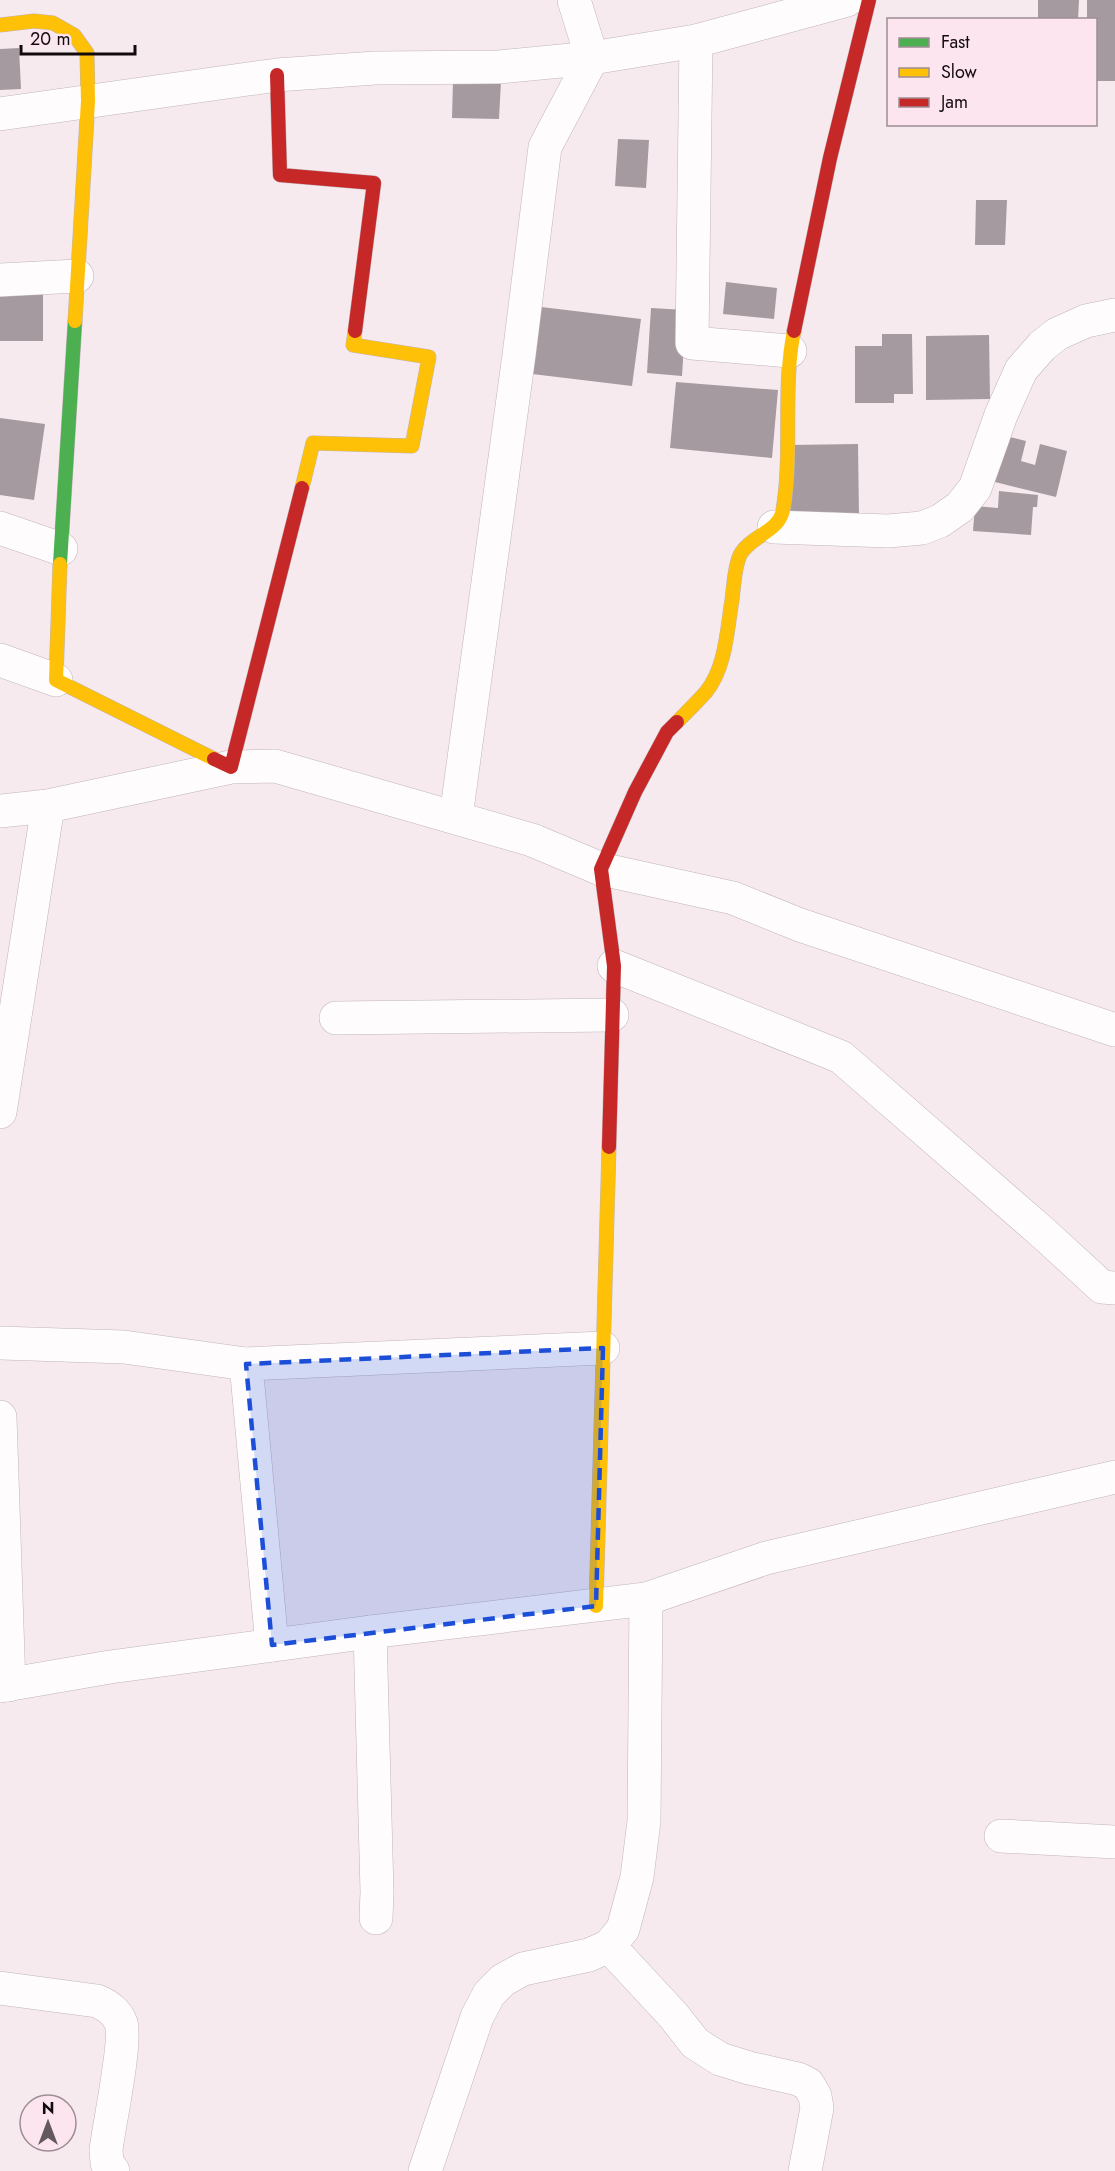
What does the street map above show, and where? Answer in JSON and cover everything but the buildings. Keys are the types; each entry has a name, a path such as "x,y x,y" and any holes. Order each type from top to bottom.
{"street":[{"path":"456,817 545,147 592,58 574,0"},
{"path":"0,114 277,75 375,68 499,67 592,58 696,41 847,0"},
{"path":"596,1606 614,966 601,869 635,792 667,732 716,676 723,656 739,558 744,546 774,527 783,512 786,496 790,351 830,158 869,0"},
{"path":"0,25 34,21 53,23 74,35 87,53 87,101 61,549 56,680"},
{"path":"696,41 692,343 790,351"},
{"path":"231,767 313,442 412,446 429,357 353,345 374,183 280,175 277,75"},
{"path":"0,280 77,276"},
{"path":"774,527 888,531 922,528 940,521 960,507 975,488 1001,415 1021,370 1042,346 1057,334 1086,321 1115,315"},
{"path":"0,528 61,549"},
{"path":"0,660 56,680 231,767"},
{"path":"0,811 48,806 231,767 275,766 532,840 601,869 732,898 800,925 1115,1030"},
{"path":"0,1112 48,806"},
{"path":"614,966 841,1056 1102,1287 1115,1288"},
{"path":"336,1018 612,1015"},
{"path":"0,1344 124,1347 246,1364 603,1348"},
{"path":"246,1364 272,1645"},
{"path":"0,1417 4,1686 110,1667 272,1645 646,1599 766,1558 1115,1477"},
{"path":"425,2171 477,2017 489,1994 503,1980 523,1969 589,1955 609,1946 623,1929 637,1877 644,1821 646,1599"},
{"path":"370,1632 376,1918"},
{"path":"1001,1836 1115,1842"},
{"path":"609,1946 673,2014 695,2043 720,2059 798,2079 808,2084 815,2096 817,2108 805,2171"},
{"path":"0,1988 97,2001 110,2007 116,2013 121,2025 121,2043 106,2150 107,2163 113,2171"}],"highlighted area":[{"path":"603,1348 596,1606 272,1645 246,1364"}],"traffic: fast":[{"path":"60,564 75,321"}],"traffic: slow":[{"path":"0,25 34,21 53,23 74,35 87,53 88,101 75,321"},
{"path":"302,488 313,443 412,446 429,357 353,345 355,331"},
{"path":"677,722 706,692 718,671 725,648 735,571 740,555 750,543 776,524 783,510 786,488 790,353 794,331"},
{"path":"60,564 56,680 214,759"},
{"path":"596,1606 609,1147"}],"traffic: jam":[{"path":"794,331 830,158 869,0"},
{"path":"277,75 280,175 374,183 355,331"},
{"path":"214,759 231,767 302,488"},
{"path":"609,1147 614,966 601,869 635,792 667,732 677,722"}]}
